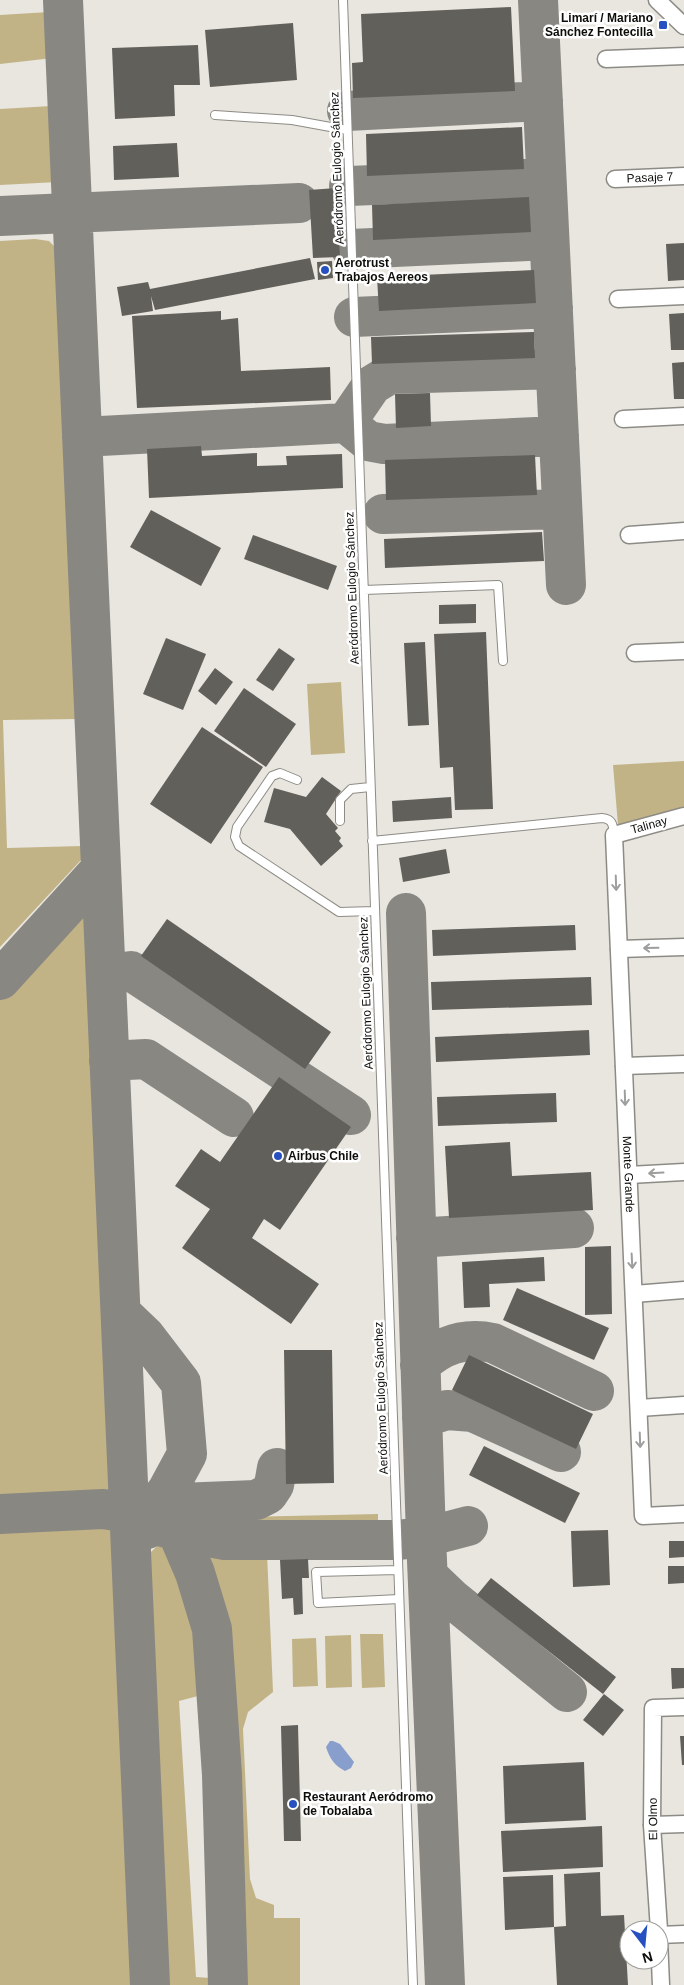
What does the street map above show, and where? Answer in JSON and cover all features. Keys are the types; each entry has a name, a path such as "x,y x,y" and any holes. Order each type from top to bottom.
{"street":[{"path":"657,0 684,26"},
{"path":"606,59 684,56"},
{"name":"Pasaje 7","path":"615,179 684,176"},
{"path":"618,299 684,296"},
{"path":"623,418 684,416"},
{"path":"629,535 684,531"},
{"path":"635,653 684,651"},
{"name":"Talinay","path":"614,835 684,816"},
{"name":"Monte Grande","path":"614,835 643,1516 684,1514"},
{"path":"619,949 684,947"},
{"path":"624,1066 684,1064"},
{"path":"629,1175 684,1172"},
{"path":"634,1294 684,1290"},
{"path":"639,1408 684,1405"},
{"name":"El Olmo","path":"657,1920 652,1825 654,1708 684,1707"},
{"path":"652,1825 684,1824"},
{"path":"669,1935 684,1934"},
{"path":"660,1970 661,1985"}],"lane":[{"name":"Aeródromo Eulogio Sánchez","path":"343,0 412,1985"},
{"path":"215,115 292,120 347,130"},
{"path":"364,590 498,585 503,662"},
{"path":"297,780 280,774 272,776 236,827 235,837 238,846 339,912 374,911"},
{"path":"340,821 340,800 350,789 370,787"},
{"path":"372,841 602,818 608,818 612,822 614,835"},
{"path":"398,1570 316,1572 318,1603 399,1599"}],"shaded area":[{"path":"49,12 53,58 0,64 0,15"},
{"path":"51,106 58,182 0,185 0,109"},
{"path":"35,239 49,241 58,250 78,719 3,720 7,848 82,846 81,860 0,947 0,241"},
{"path":"341,682 345,753 311,755 307,684"},
{"path":"684,761 684,809 618,825 613,765"},
{"path":"79,908 89,912 105,1332 118,1496 0,1499 0,991 70,911"},
{"path":"378,1514 378,1524 217,1529 198,1518"},
{"path":"115,1525 124,1533 121,1612 140,1985 0,1985 0,1529"},
{"path":"169,1544 188,1575 205,1638 213,1692 179,1701 196,1977 225,1979 224,1985 161,1985 143,1654 142,1573 148,1555 158,1545"},
{"path":"193,1545 267,1553 273,1692 248,1712 243,1729 250,1879 256,1898 274,1905 274,1918 300,1918 300,1985 237,1985 231,1710 217,1623"},
{"path":"360,1634 383,1634 385,1687 362,1688"},
{"path":"351,1635 352,1687 326,1688 325,1636"},
{"path":"316,1638 318,1686 293,1687 292,1639"}],"water":[{"path":"330,1741 340,1744 354,1762 351,1768 345,1771 333,1761 326,1747"}],"building":[{"path":"511,7 515,91 353,98 352,63 363,62 361,14"},
{"path":"293,23 297,80 210,87 205,30"},
{"path":"198,45 200,85 174,85 175,116 115,119 112,48"},
{"path":"522,127 524,169 367,176 366,134"},
{"path":"177,143 179,177 114,180 113,146"},
{"path":"336,188 340,257 313,258 309,190"},
{"path":"529,197 531,232 373,240 372,205"},
{"path":"684,243 684,280 668,281 666,244"},
{"path":"310,258 315,279 155,310 151,296 153,311 122,316 117,287 148,282 150,289"},
{"name":"Aerotrust Trabajos Aereos","path":"332,261 333,278 318,280 317,262"},
{"path":"534,270 536,303 379,311 377,277"},
{"path":"221,311 221,320 238,318 241,371 330,367 331,400 137,408 132,316"},
{"path":"684,313 684,350 671,350 669,314"},
{"path":"534,332 535,358 372,364 371,337"},
{"path":"684,362 684,399 674,399 672,363"},
{"path":"430,393 431,426 396,428 395,394"},
{"path":"201,446 202,456 257,453 257,466 287,465 286,456 342,454 343,488 149,498 147,449"},
{"path":"535,455 537,495 386,500 385,460"},
{"path":"151,510 221,548 201,586 130,547"},
{"path":"542,532 544,561 385,568 384,539"},
{"path":"253,535 337,566 328,590 244,559"},
{"path":"476,604 476,623 439,624 439,605"},
{"path":"486,632 493,809 455,810 453,767 440,768 434,634"},
{"path":"166,638 206,654 183,710 143,694"},
{"path":"425,642 429,725 408,726 404,643"},
{"path":"279,648 295,659 273,691 256,680"},
{"path":"215,668 233,682 216,705 198,691"},
{"path":"244,688 296,724 266,767 214,731"},
{"path":"202,727 263,767 211,844 150,804"},
{"path":"322,777 341,791 326,814 338,828 335,831 341,838 339,841 343,846 321,866 290,829 264,822 274,788 306,797"},
{"path":"451,797 452,818 393,822 392,801"},
{"path":"446,849 450,873 403,882 399,858"},
{"path":"167,919 331,1032 305,1069 141,956"},
{"path":"575,925 576,950 433,956 432,930"},
{"path":"591,977 592,1005 432,1010 431,982"},
{"path":"589,1030 590,1055 436,1062 435,1037"},
{"name":"Airbus Chile","path":"279,1077 351,1127 280,1230 264,1219 252,1238 319,1284 291,1324 182,1248 210,1209 175,1186 201,1149 220,1162"},
{"path":"556,1093 557,1122 438,1126 437,1097"},
{"path":"510,1142 512,1176 591,1172 593,1210 449,1218 445,1146"},
{"path":"611,1246 612,1314 585,1315 585,1247"},
{"path":"544,1257 545,1281 489,1284 490,1307 464,1308 462,1262"},
{"path":"517,1288 609,1328 594,1360 503,1320"},
{"path":"284,1350 332,1350 334,1483 286,1484"},
{"path":"469,1355 593,1414 576,1449 452,1390"},
{"path":"484,1446 580,1493 565,1523 469,1475"},
{"path":"608,1530 610,1585 573,1587 571,1531"},
{"path":"669,1541 684,1541 684,1557 669,1558"},
{"path":"308,1559 309,1578 302,1578 303,1614 294,1615 293,1598 282,1599 280,1560"},
{"path":"668,1566 684,1566 684,1583 668,1584"},
{"path":"491,1578 616,1677 603,1694 477,1595"},
{"path":"671,1668 684,1668 684,1688 672,1689"},
{"path":"604,1694 624,1710 603,1736 583,1720"},
{"path":"298,1725 301,1841 284,1841 281,1726"},
{"path":"680,1736 684,1736 684,1765 682,1765"},
{"path":"584,1762 586,1820 505,1824 503,1766"},
{"path":"602,1826 603,1867 503,1872 501,1831"},
{"path":"600,1872 601,1916 624,1915 624,1920 619,1920 619,1970 627,1970 628,1985 557,1985 554,1927 566,1926 564,1874"},
{"path":"553,1875 554,1927 505,1930 503,1877"}],"taxiway":[{"path":"63,0 150,1985"},
{"path":"538,0 566,585"},
{"path":"347,111 543,101"},
{"path":"349,186 546,178"},
{"path":"0,216 299,203"},
{"path":"351,249 549,240"},
{"path":"354,317 553,308"},
{"path":"346,423 372,385 390,374 556,369"},
{"path":"82,437 346,423 368,441 384,444 559,436"},
{"path":"383,514 562,509"},
{"path":"0,980 101,869"},
{"path":"406,913 426,1537 445,1985"},
{"path":"106,974 131,971 351,1115"},
{"path":"109,1061 146,1059 234,1117"},
{"path":"416,1238 574,1228"},
{"path":"121,1313 145,1336 181,1383 187,1454 167,1491 131,1538"},
{"path":"420,1365 436,1352 454,1344 482,1341 493,1343 594,1391"},
{"path":"422,1418 447,1410 473,1412 561,1452"},
{"path":"147,1529 164,1512 179,1503 256,1500 268,1494 274,1485 277,1468"},
{"path":"0,1514 103,1509 129,1513 143,1521 177,1531 225,1540 397,1540 426,1537 468,1526"},
{"path":"177,1531 195,1573 212,1629 222,1775 228,1985"},
{"path":"428,1576 451,1598 567,1692"}],"place":[{"name":"Limarí / Mariano Sánchez Fontecilla","path":"663,25"},
{"name":"Aerotrust Trabajos Aereos","path":"325,270"},
{"name":"Airbus Chile","path":"278,1156"},
{"name":"Restaurant Aeródromo de Tobalaba","path":"293,1804"}]}
